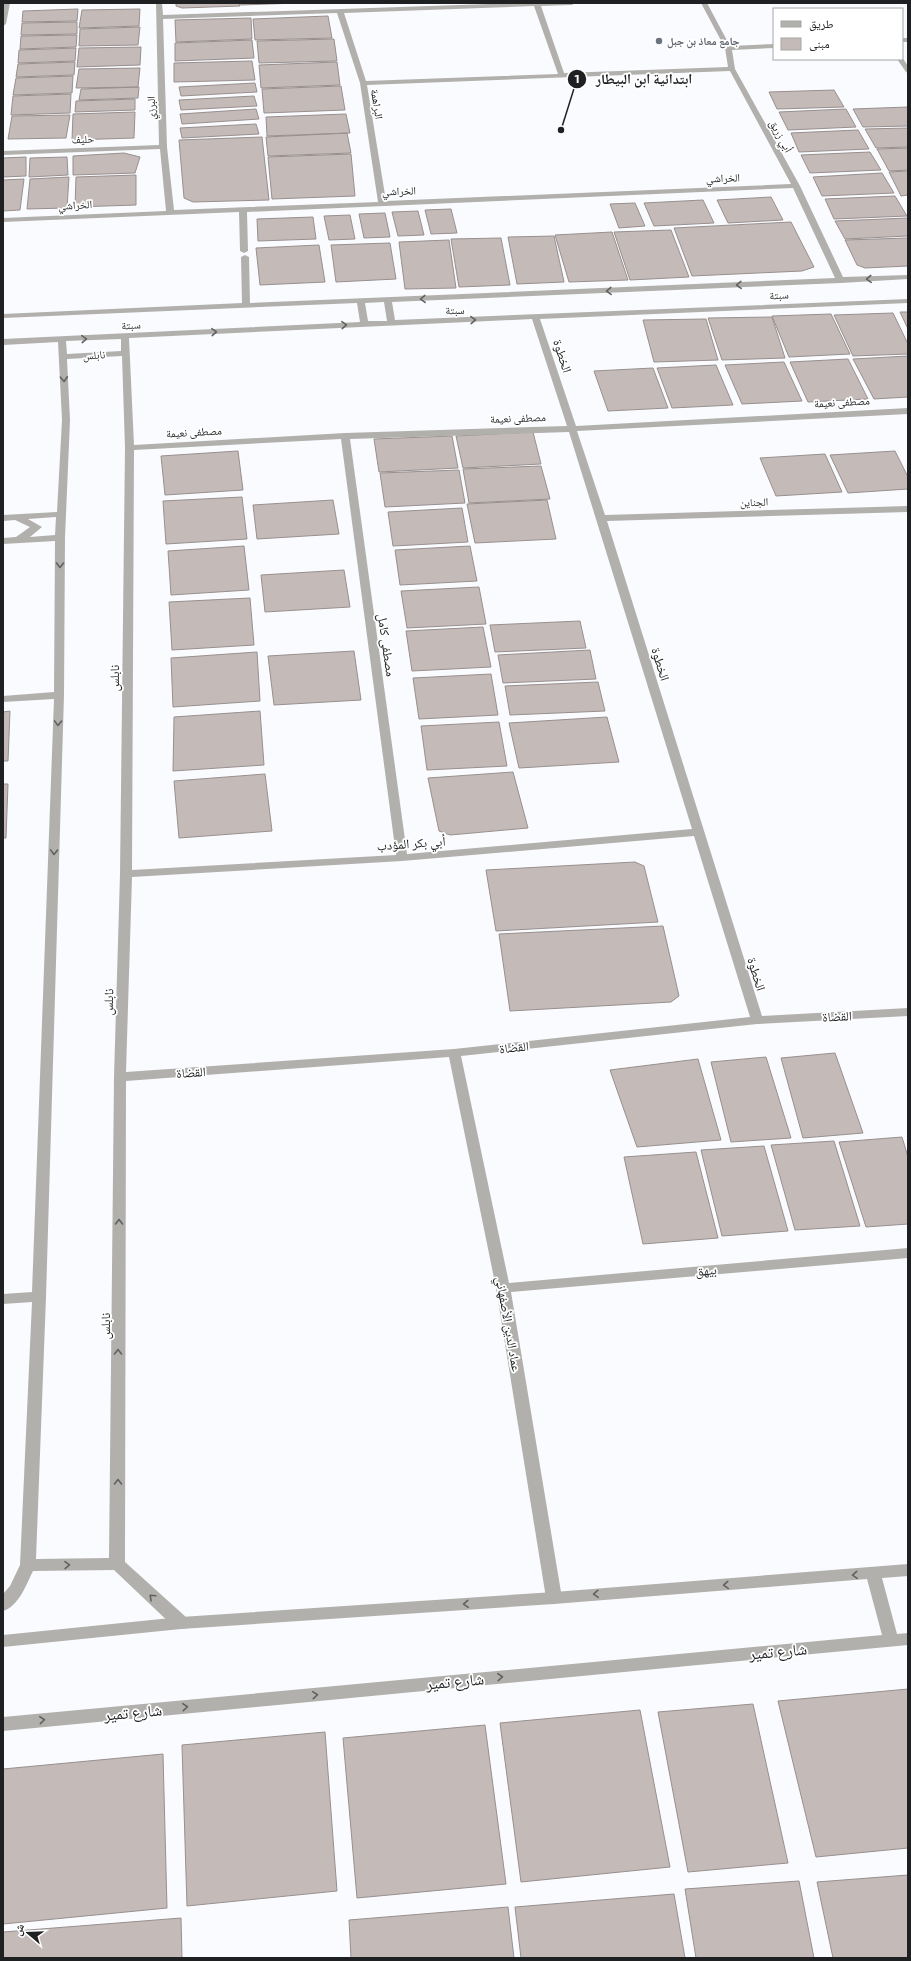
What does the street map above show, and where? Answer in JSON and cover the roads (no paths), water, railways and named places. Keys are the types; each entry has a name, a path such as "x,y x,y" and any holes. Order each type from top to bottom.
{"street":[{"path":"3,20 7,3"},
{"name":"البرزي","path":"159,3 163,147 170,212"},
{"path":"160,17 572,3"},
{"name":"أبي زريق","path":"704,3 728,48 732,69 796,186 841,281"},
{"path":"537,5 562,76"},
{"name":"البراهمة","path":"340,11 362,83 382,203"},
{"path":"728,48 773,46"},
{"path":"901,60 908,71"},
{"path":"362,83 732,69"},
{"name":"حليف","path":"3,153 163,147"},
{"name":"الخراشي","path":"3,220 796,186"},
{"path":"243,210 246,306"},
{"name":"سبتة","path":"3,316 908,277"},
{"path":"388,300 391,323"},
{"path":"361,301 364,324"},
{"name":"سبتة","path":"3,342 364,324 536,318 908,301"},
{"name":"الخطوة","path":"536,318 601,518 757,1020"},
{"name":"نابلس","path":"117,1564 120,1077 126,874 130,448 124,353 125,336"},
{"name":"نابلس","path":"3,1606 16,1590 28,1565 39,1297 59,695 60,538 66,420 62,340"},
{"name":"نابلس","path":"63,357 124,353"},
{"name":"مصطفى نعيمة","path":"130,448 345,436 571,429 908,411"},
{"name":"مصطفى كامل","path":"345,436 402,858"},
{"name":"الجناين","path":"601,518 908,509"},
{"path":"3,518 62,514"},
{"path":"16,517 37,527 18,540"},
{"path":"3,541 60,538"},
{"path":"3,699 59,695"},
{"name":"أبي بكر المؤدب","path":"126,874 402,858 698,832"},
{"name":"القضاة","path":"120,1077 454,1053 757,1020 908,1012"},
{"name":"عماد الدين الأصفهاني","path":"454,1053 503,1288 554,1598"},
{"name":"بيهق","path":"503,1288 908,1253"},
{"path":"3,1299 39,1297"},
{"path":"28,1565 117,1564 180,1623"},
{"path":"3,1641 180,1623 554,1598 908,1570"},
{"path":"873,1573 891,1640"},
{"name":"شارع تمير","path":"3,1724 908,1639"}],"place":[{"name":"جامع معاذ بن جبل","path":"659,41"},
{"name":"ابتدائية ابن البيطار","path":"561,130"}]}
